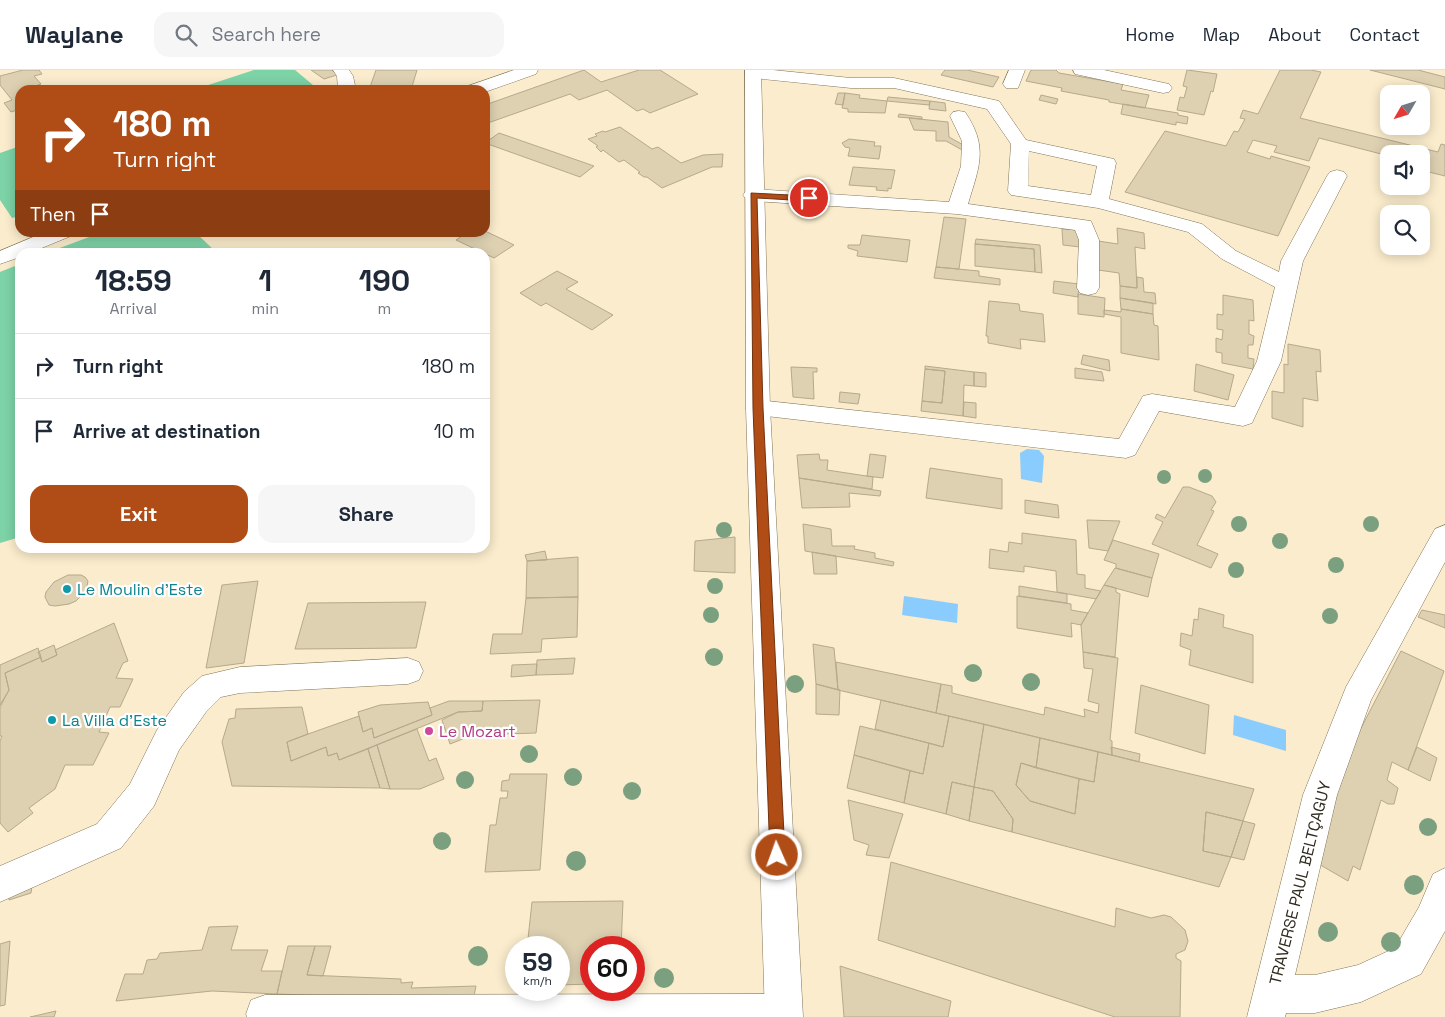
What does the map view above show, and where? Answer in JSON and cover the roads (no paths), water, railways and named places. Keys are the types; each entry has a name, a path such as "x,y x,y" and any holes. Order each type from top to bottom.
{"street":[{"path":"341,70 345,76 346,85"},
{"path":"488,85 530,70"},
{"path":"1080,70 1163,88"},
{"path":"265,1014 784,1015 758,408 753,195 753,71 799,73 851,83 894,83 993,105 1020,144 1018,191 1099,202 1195,228 1229,255 1287,284"},
{"path":"957,208 970,166 971,141 959,116"},
{"path":"1020,144 1107,163 1099,202"},
{"path":"758,408 1126,449 1152,402 1244,417 1269,361 1292,261 1337,176"},
{"path":"753,195 957,208 1084,225 1089,240 1088,288"},
{"path":"25,248 52,237"},
{"path":"0,258 15,252"},
{"name":"TRAVERSE PAUL BELTÇAGUY","path":"1269,1005 1320,795 1354,706 1445,536"},
{"path":"0,884 109,836 142,795 168,740 195,702 213,685 240,680 408,672"},
{"path":"1269,1005 1361,983 1408,961 1432,919 1445,886"}],"water":[{"path":"1027,449 1039,450 1044,456 1042,483 1021,479 1020,453"},
{"path":"904,596 958,604 957,623 902,615"},
{"path":"1234,715 1286,730 1286,751 1233,735"}],"place":[{"name":"Le Moulin d'Este","path":"67,589"},
{"name":"La Villa d'Este","path":"52,720"},
{"name":"Le Mozart","path":"429,731"}]}
